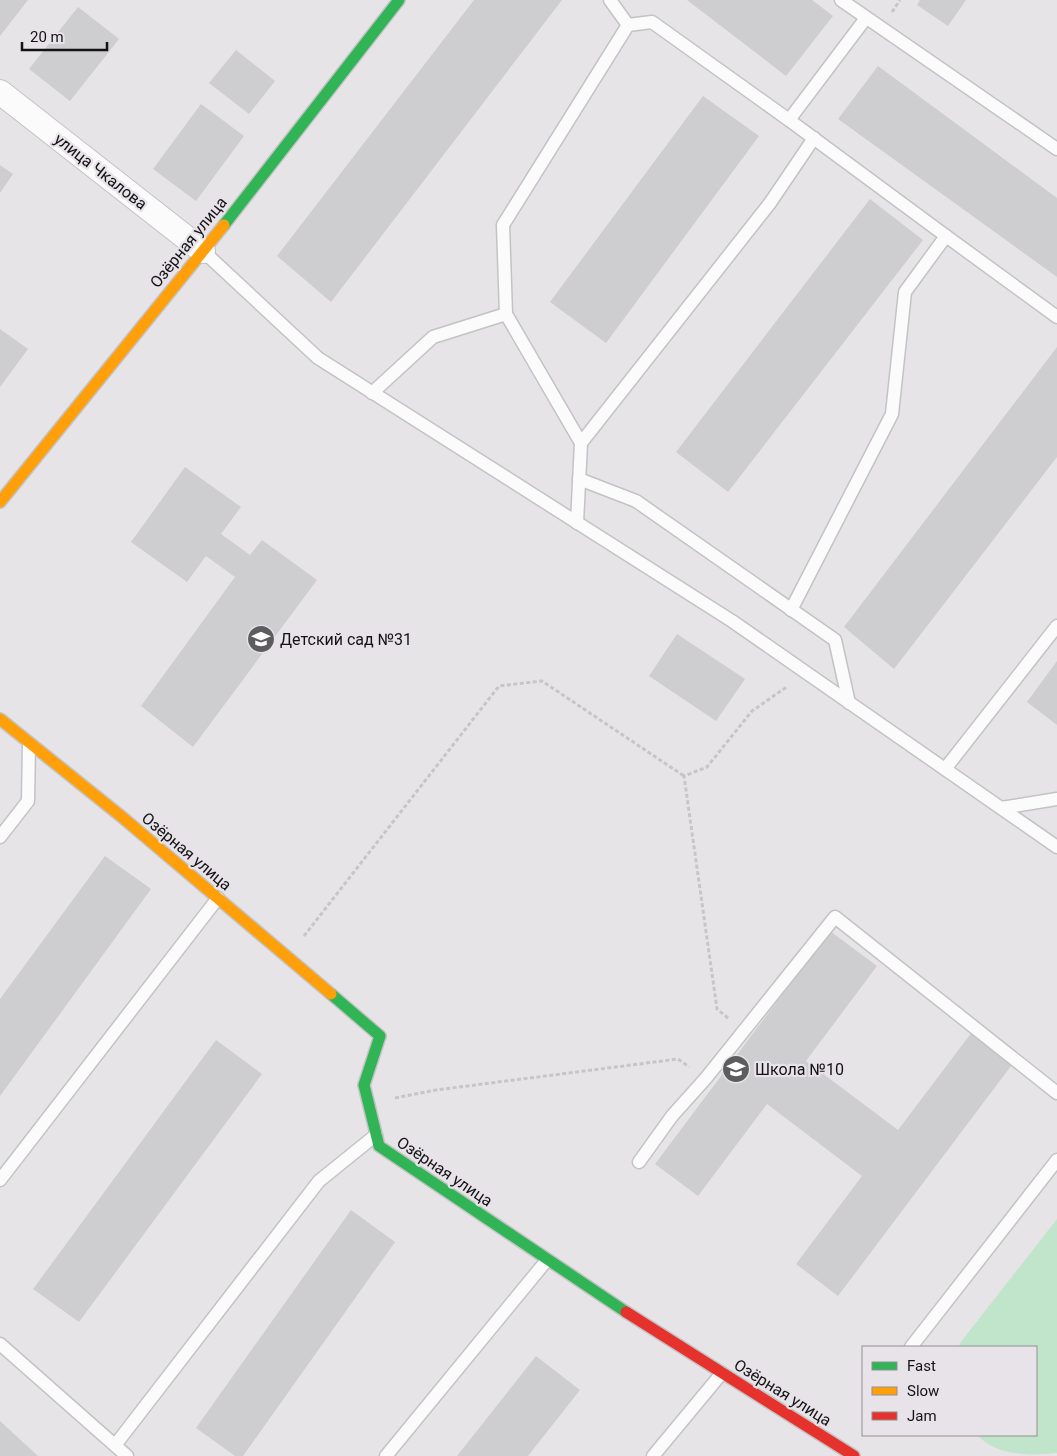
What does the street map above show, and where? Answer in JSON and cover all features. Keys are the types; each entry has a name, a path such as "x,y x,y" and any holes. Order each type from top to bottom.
{"street":[{"name":"Озёрная улица","path":"0,502 399,0"},
{"name":"улица Чкалова","path":"0,92 202,250"},
{"name":"Озёрная улица","path":"0,719 122,817 380,1036 364,1085 379,1146 608,1301 854,1456"}],"lane":[{"path":"610,0 628,25"},
{"path":"841,0 1057,149"},
{"path":"789,120 866,18"},
{"path":"628,25 652,22 814,138 1057,317"},
{"path":"577,523 581,442 506,314 503,225 628,25"},
{"path":"581,442 770,204 814,138"},
{"path":"791,610 892,414 905,292 946,236"},
{"path":"202,250 318,358 732,621 1057,847"},
{"path":"372,393 433,337 506,314"},
{"path":"580,479 636,501 835,640 849,702"},
{"path":"945,769 1057,626"},
{"path":"0,837 28,801 29,742"},
{"path":"1001,808 1057,799"},
{"path":"0,1180 218,898"},
{"path":"639,1162 672,1116 706,1078 835,917 1057,1093"},
{"path":"116,1444 319,1181 376,1135"},
{"path":"912,1346 1057,1160"},
{"path":"386,1456 547,1260"},
{"path":"0,1344 116,1444 127,1456"},
{"path":"653,1456 722,1373"}],"path":[{"path":"684,776 707,767 752,711 807,673"},
{"path":"288,957 499,686 542,681 684,776 717,1009 744,1031"},
{"path":"368,1103 436,1090 678,1059 706,1078"}],"green space":[{"path":"1057,1219 1057,1453 1025,1454 1004,1451 985,1442 978,1436 1037,1436 1037,1346 959,1346"}],"building":[{"path":"0,0 28,0 0,36"},
{"path":"474,0 562,0 331,302 277,256"},
{"path":"687,0 812,0 833,16 786,76"},
{"path":"920,0 966,0 948,26 917,5"},
{"path":"78,7 119,39 70,101 29,69"},
{"path":"236,50 275,81 249,114 209,83"},
{"path":"878,66 1057,198 1057,277 838,119"},
{"path":"703,96 759,136 606,343 550,302"},
{"path":"201,104 244,136 196,201 153,169"},
{"path":"0,165 13,174 0,193"},
{"path":"870,199 923,240 728,492 676,452"},
{"path":"0,329 28,349 0,387"},
{"path":"1057,347 1057,457 894,669 844,627"},
{"path":"185,467 241,507 221,534 250,555 262,540 317,580 193,747 141,706 235,577 206,556 187,582 131,542"},
{"path":"677,634 745,679 716,721 649,676"},
{"path":"1057,661 1057,725 1027,702"},
{"path":"105,856 151,889 0,1096 0,999"},
{"path":"830,931 877,966 806,1061 898,1130 972,1032 1014,1062 838,1296 796,1264 862,1176 767,1104 698,1196 655,1164"},
{"path":"216,1040 262,1074 79,1322 33,1289"},
{"path":"351,1210 395,1242 243,1456 235,1456 196,1428"},
{"path":"536,1356 580,1390 528,1456 457,1456"},
{"path":"0,1421 38,1456 0,1456"}],"traffic: fast":[{"path":"224,225 399,0"},
{"path":"331,994 380,1036 364,1085 379,1146 626,1312"}],"traffic: slow":[{"path":"0,502 224,225"},
{"path":"0,719 122,817 331,994"}],"traffic: jam":[{"path":"626,1312 854,1456"}],"place":[{"name":"Детский сад №31","path":"261,639"},
{"name":"Школа №10","path":"736,1069"}]}
